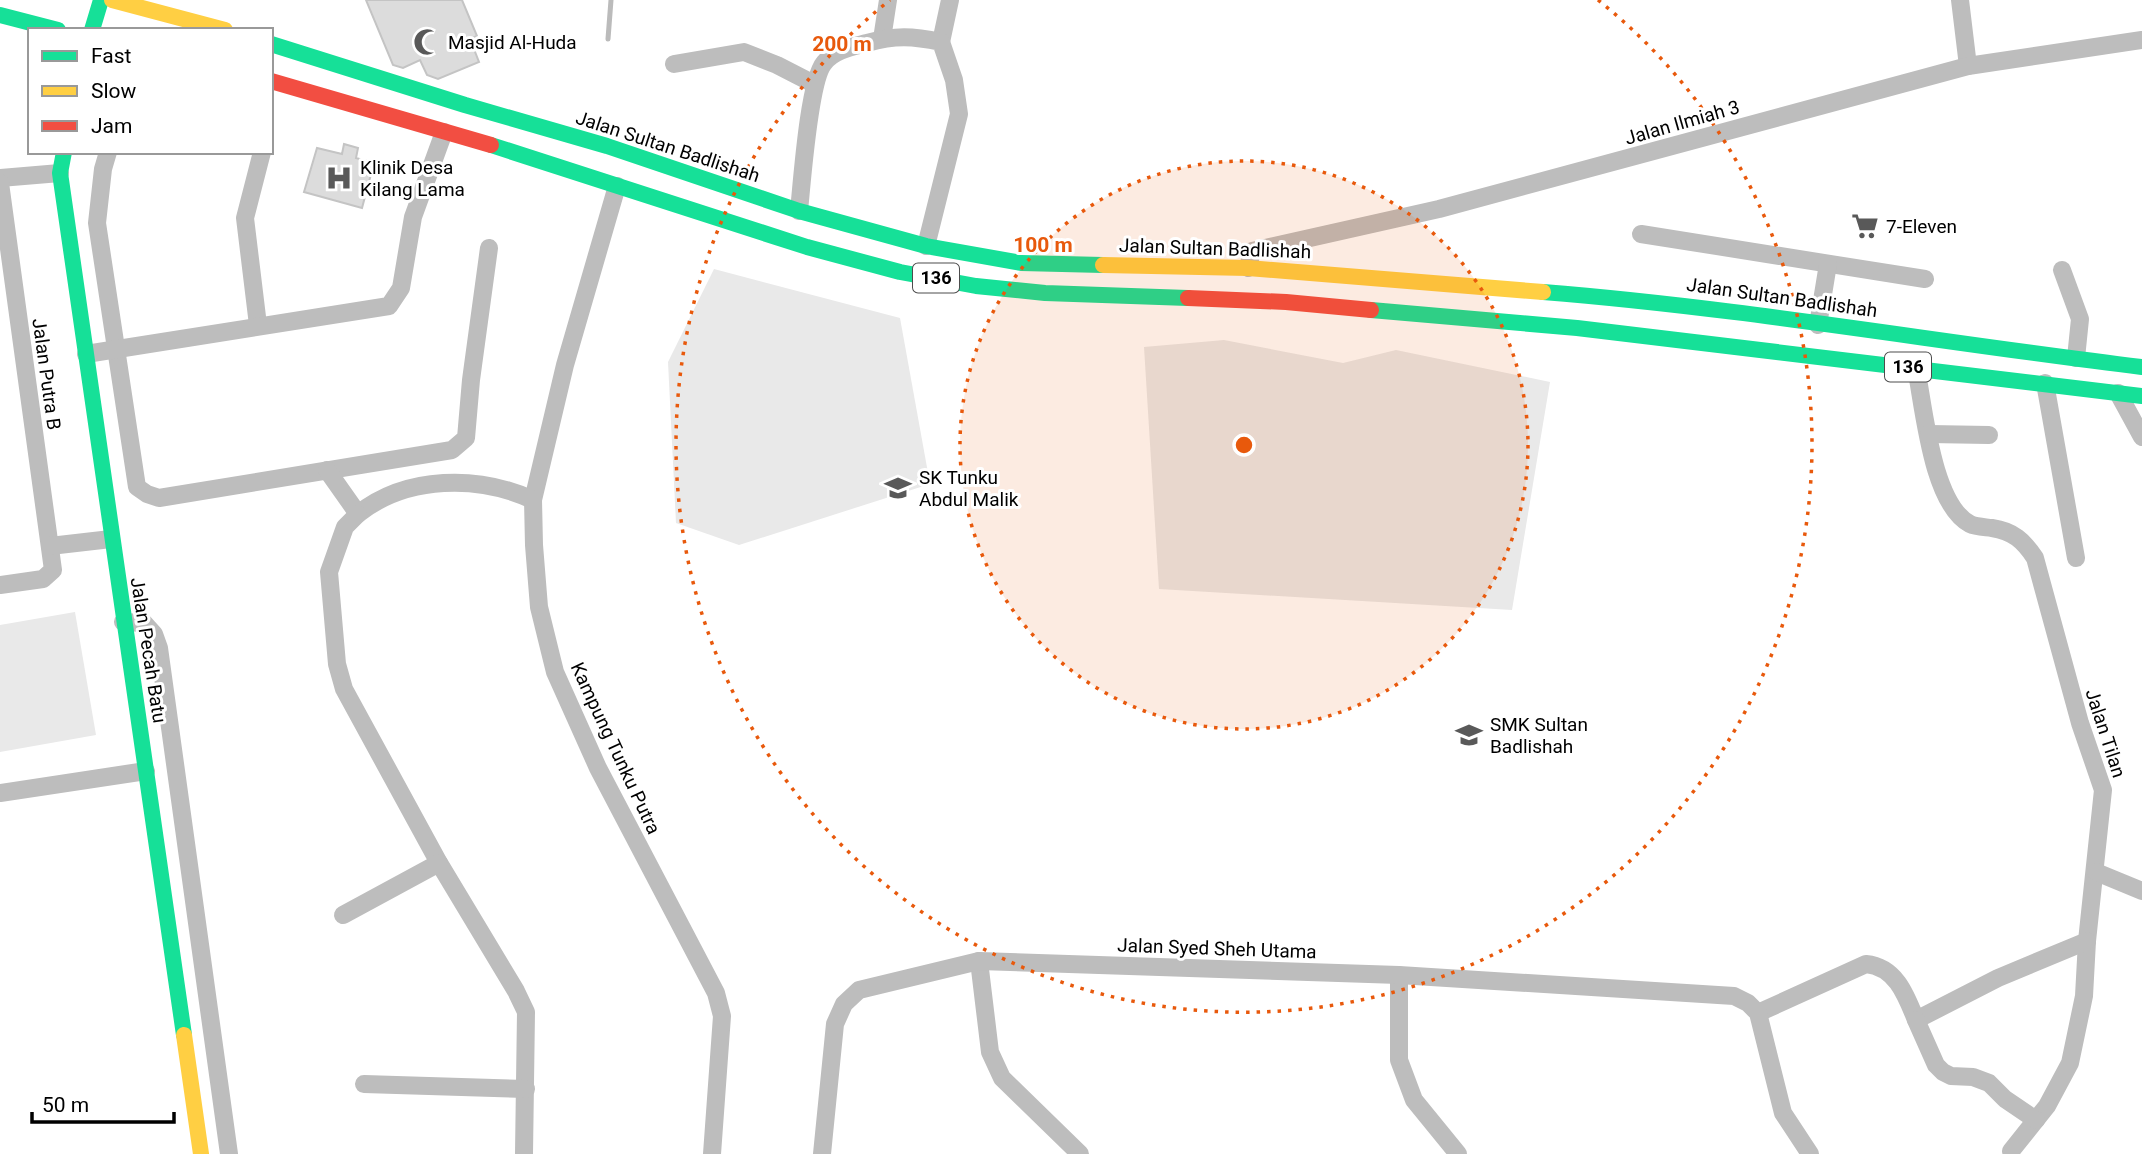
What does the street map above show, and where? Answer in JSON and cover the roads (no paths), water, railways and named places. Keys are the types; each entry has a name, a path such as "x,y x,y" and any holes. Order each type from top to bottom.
{"main road":[{"path":"93,28 101,0"},
{"path":"112,0 217,28"},
{"path":"0,15 50,28"},
{"name":"Jalan Sultan Badlishah","path":"273,45 607,146 799,211 926,246 1021,263 1248,268 1677,303 1818,325 2142,366"},
{"name":"136","path":"273,82 524,155 807,247 900,272 976,286 1045,293 1286,302 1577,328 2142,396"},
{"name":"Jalan Pecah Batu","path":"64,154 60,173 201,1154"},
{"path":"1577,295 1594,304 1595,314 1591,320 1577,328"}],"street":[{"path":"882,39 888,0"},
{"path":"926,246 959,114 954,80 941,42 950,0"},
{"path":"1960,0 1968,66"},
{"path":"799,211 814,84 823,64 837,52 882,39 912,35 941,42"},
{"name":"Jalan Ilmiah 3","path":"1248,268 1252,251 1439,209 1968,66 2142,40"},
{"path":"674,64 744,52 814,84"},
{"path":"86,354 389,306 401,288 413,217 444,132"},
{"path":"107,154 103,169 97,223 115,349 137,487 159,498 452,450 466,438 489,248"},
{"path":"258,325 245,218 261,154"},
{"path":"0,178 60,173"},
{"name":"Jalan Putra B","path":"0,183 53,570 43,579 0,584"},
{"name":"Kampung Tunku Putra","path":"617,186 565,365 533,500 539,607 555,672 598,768 716,993 722,1016 712,1154"},
{"path":"1641,234 1925,279"},
{"path":"1818,325 1828,264"},
{"path":"2062,270 2080,318 2076,358"},
{"name":"Jalan Tilan","path":"1916,368 1934,464 1951,507 1971,525 1996,528 2023,540 2035,558 2080,723 2103,790 2084,996 2070,1063 2047,1106 2011,1151"},
{"path":"2045,383 2076,558"},
{"path":"2118,393 2142,437"},
{"path":"1929,434 1989,435"},
{"path":"327,470 358,514"},
{"path":"524,1154 526,1012 439,863 344,689 337,664 330,572 345,527 384,496 402,489 428,485 484,485 511,490 533,500"},
{"path":"50,546 111,539"},
{"path":"123,622 144,623 154,634 159,648 229,1154"},
{"path":"0,793 146,771"},
{"path":"343,915 439,863"},
{"path":"2096,872 2142,891"},
{"path":"1916,1020 1998,978 2087,941"},
{"path":"979,961 990,1052 1002,1078 1080,1154"},
{"name":"Jalan Syed Sheh Utama","path":"822,1154 835,1024 844,1004 859,990 979,961 1399,975 1734,996 1753,1008"},
{"path":"1810,1154 1783,1113 1753,1008 1866,964 1880,965 1894,978 1905,995 1936,1065 1943,1073 1973,1077 1989,1083 2005,1099 2036,1120"},
{"path":"1399,975 1399,1060 1414,1100 1458,1154"},
{"path":"364,1084 526,1089"}],"waterway":[{"path":"608,39 611,0"}],"place":[{"name":"Masjid Al-Huda","path":"427,42"},
{"name":"Klinik Desa Kilang Lama","path":"339,178"},
{"name":"7-Eleven","path":"1865,226"},
{"name":"SK Tunku Abdul Malik","path":"898,488"},
{"name":"SMK Sultan Badlishah","path":"1469,735"}]}
